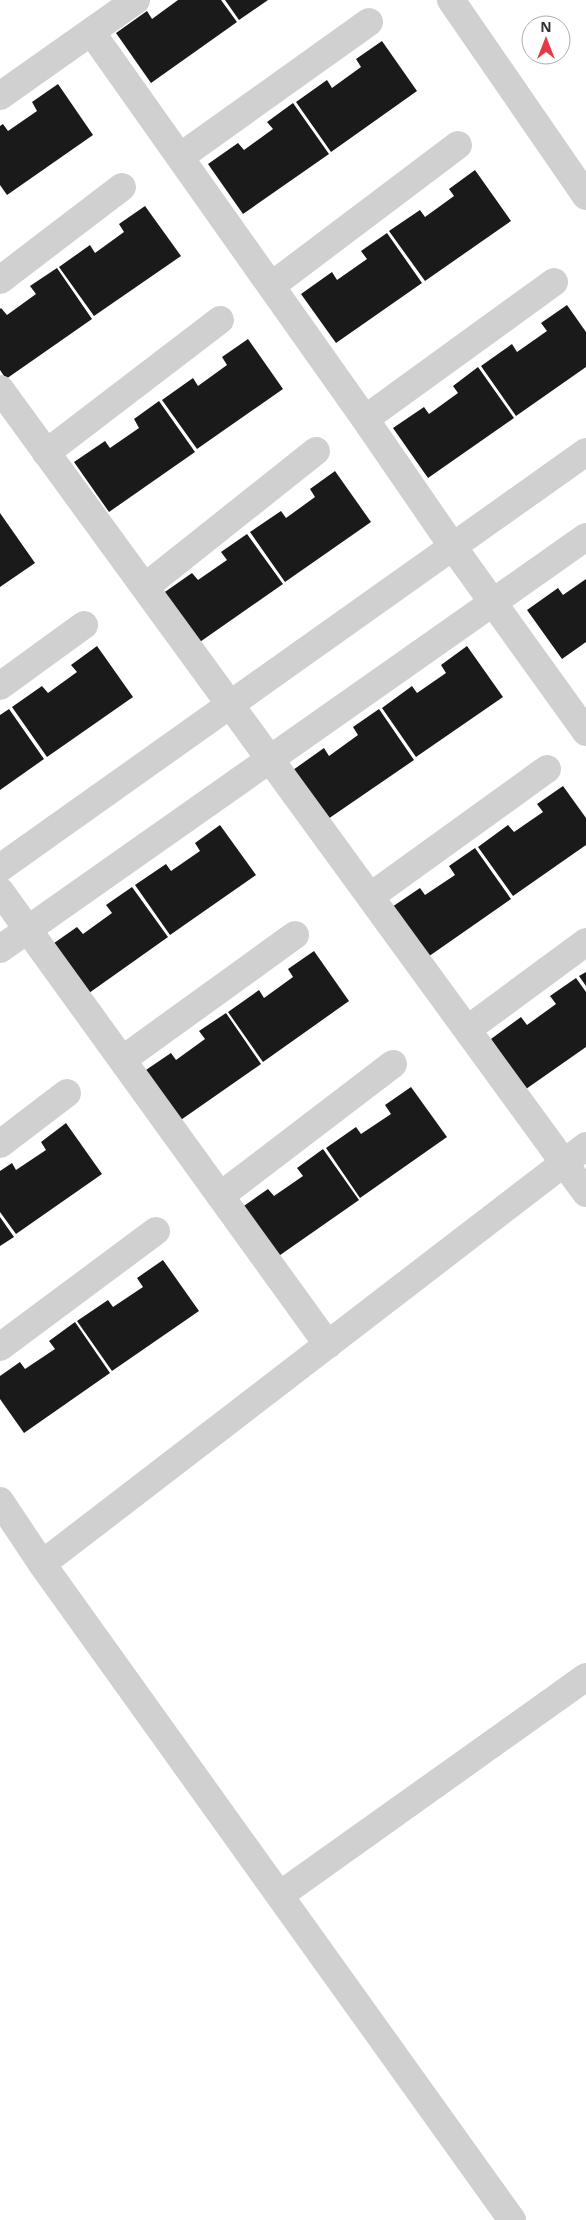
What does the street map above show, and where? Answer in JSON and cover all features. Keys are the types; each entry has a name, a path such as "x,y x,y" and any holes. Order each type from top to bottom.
{"street":[{"path":"0,96 92,33 136,0"},
{"path":"451,0 586,196"},
{"path":"180,157 369,22"},
{"path":"92,33 365,419 453,547 586,732"},
{"path":"271,286 458,145"},
{"path":"0,280 122,187"},
{"path":"365,419 554,282"},
{"path":"46,453 220,320"},
{"path":"0,389 468,1029 576,1154 586,1193"},
{"path":"144,587 316,451"},
{"path":"0,868 586,452"},
{"path":"0,949 586,537"},
{"path":"0,686 84,625"},
{"path":"370,896 546,769"},
{"path":"0,891 328,1345"},
{"path":"122,1060 296,935"},
{"path":"468,1029 586,942"},
{"path":"220,1196 393,1064"},
{"path":"0,1144 67,1093"},
{"path":"42,1564 576,1154"},
{"path":"0,1347 156,1230"},
{"path":"0,1501 42,1564 512,2220"},
{"path":"280,1895 586,1677"}],"building":[{"path":"178,0 221,0 237,22 151,83 116,33 147,11 152,19"},
{"path":"225,0 268,0 239,20"},
{"path":"382,41 417,91 331,152 296,102 327,80 332,88 361,67 356,59"},
{"path":"58,84 93,135 7,195 0,185 0,126 3,124 8,131 37,111 32,102"},
{"path":"293,103 329,154 243,214 208,164 238,143 244,150 273,129 267,122"},
{"path":"475,170 511,221 425,281 389,231 420,210 425,217 454,196 449,189"},
{"path":"145,206 181,256 94,316 59,267 90,245 95,253 124,232 119,224"},
{"path":"387,233 422,283 336,343 301,294 332,272 337,280 367,259 361,251"},
{"path":"57,268 92,319 6,379 0,370 0,309 7,315 36,294 30,286"},
{"path":"567,305 586,332 586,367 516,416 481,366 512,344 517,352 547,331 541,323"},
{"path":"248,339 283,389 197,449 162,400 193,378 198,386 227,365 222,357"},
{"path":"478,367 514,418 428,478 393,428 424,407 429,414 458,393 453,386"},
{"path":"159,401 195,452 109,512 74,462 105,441 110,448 139,428 134,419"},
{"path":"335,471 371,522 285,582 250,532 281,511 286,518 315,497 310,489"},
{"path":"0,513 35,563 0,587"},
{"path":"247,534 283,584 197,644 162,594 192,573 198,580 227,560 221,552"},
{"path":"586,579 586,642 562,659 527,610 558,588 563,595"},
{"path":"97,646 133,697 47,757 12,707 42,686 48,693 77,672 71,665"},
{"path":"467,646 503,697 416,757 382,708 412,686 417,693 446,673 441,665"},
{"path":"9,709 44,759 0,790 0,715"},
{"path":"379,709 414,760 328,819 293,770 324,748 329,756 358,735 353,727"},
{"path":"563,786 586,818 586,845 513,896 478,847 508,825 514,832 543,812 537,804"},
{"path":"220,825 256,875 170,935 135,885 166,864 171,871 200,851 195,843"},
{"path":"475,848 511,899 425,959 389,909 420,888 425,895 455,875 449,866"},
{"path":"132,887 168,937 82,998 47,948 77,927 83,934 112,913 106,905"},
{"path":"314,951 349,1001 263,1062 228,1012 259,990 264,998 293,977 288,969"},
{"path":"586,972 586,986 579,976"},
{"path":"576,978 586,992 586,1047 526,1089 491,1039 521,1017 527,1025 556,1004 550,996"},
{"path":"226,1013 261,1064 175,1124 140,1074 171,1053 176,1060 205,1039 199,1031"},
{"path":"411,1087 447,1137 360,1198 326,1148 356,1127 361,1134 391,1114 385,1105"},
{"path":"66,1123 102,1174 16,1234 0,1212 0,1171 12,1163 16,1170 46,1150 41,1142"},
{"path":"323,1149 359,1200 273,1260 238,1210 268,1189 274,1196 303,1176 297,1168"},
{"path":"0,1217 14,1237 0,1246"},
{"path":"163,1260 199,1311 112,1371 77,1321 108,1300 113,1307 143,1287 137,1278"},
{"path":"75,1322 110,1373 24,1433 0,1399 0,1376 20,1362 25,1369 55,1349 49,1341"}]}
